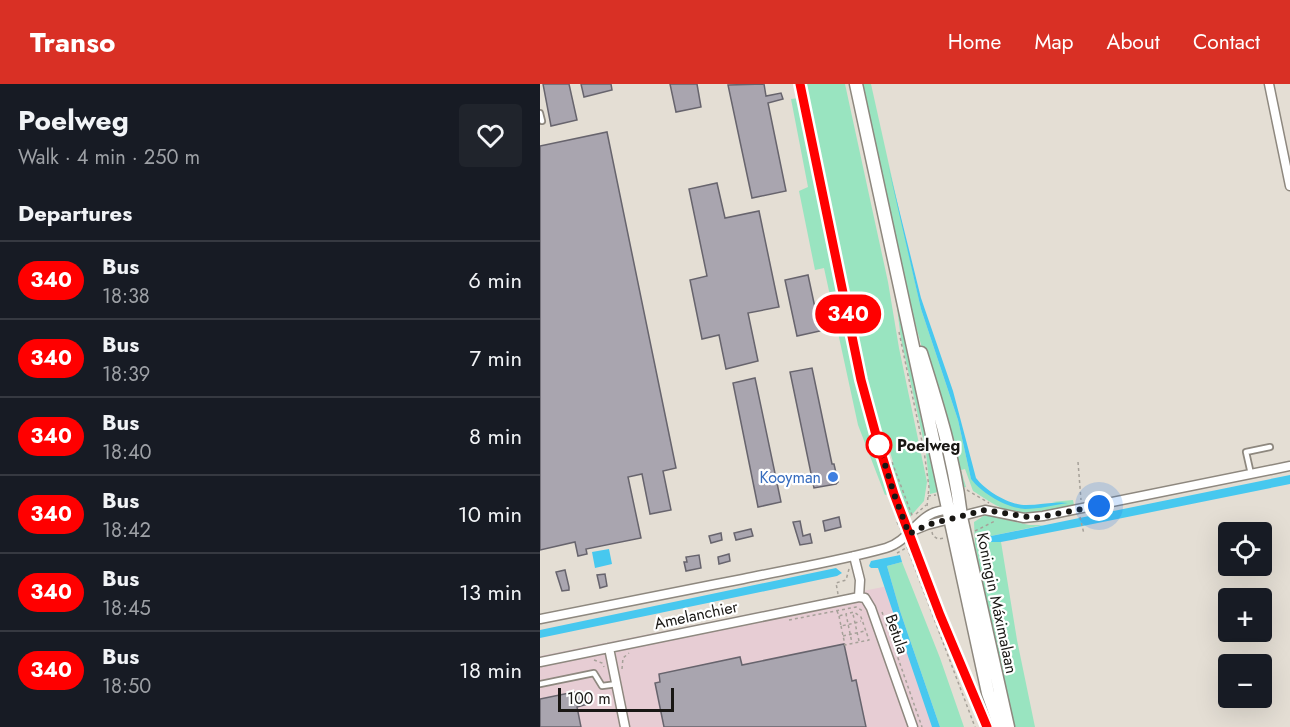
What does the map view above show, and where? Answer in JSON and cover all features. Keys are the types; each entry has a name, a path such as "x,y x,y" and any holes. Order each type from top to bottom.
{"main road":[{"name":"Koningin Máximalaan","path":"856,84 907,313 947,436 958,490 954,515 988,693 1000,727"},
{"name":"Koningin Máximalaan","path":"954,515 1008,727"}],"street":[{"path":"1269,84 1290,186"},
{"path":"540,620 855,558 892,546 907,532 954,515 985,510 1034,518 1081,513 1290,466"},
{"path":"855,558 860,580 859,597"},
{"name":"Amelanchier","path":"540,662 859,597"},
{"name":"Betula","path":"859,597 865,598 871,608 913,727"},
{"path":"609,648 625,727"}],"lane":[{"path":"800,84 861,380 894,494 940,615 987,727"},
{"path":"540,113 542,121"},
{"path":"1251,474 1246,452 1270,447"},
{"path":"540,684 594,673 602,686 616,684"}],"path":[{"path":"892,462 913,519"},
{"path":"1078,462 1084,534"},
{"path":"926,504 928,496"},
{"path":"897,522 907,532"},
{"path":"907,547 975,727"},
{"path":"780,622 842,610 836,583 849,577 848,570 855,558"},
{"path":"837,611 845,645 869,640 862,621 856,613 839,616"},
{"path":"853,613 859,642"},
{"path":"846,614 852,644"},
{"path":"841,626 862,621"},
{"path":"843,636 866,631"},
{"path":"594,660 602,663 607,673 614,672 622,670 623,658 631,651"}],"shaded area":[{"path":"893,585 936,727 540,727 540,656"}],"green space":[{"path":"804,84 845,84 888,282 899,348 927,482 924,501 908,519 890,463 893,462 886,438 882,438 859,353"},
{"path":"849,84 851,84 915,369 921,414 938,492 930,494 926,452 901,339 895,292"},
{"path":"860,84 871,84 921,309 958,420 971,479 1010,505 1034,508 1059,504 1052,502 1073,500 1074,505 1029,514 1011,511 973,491 965,469 961,470 966,487 960,488 910,304"},
{"path":"799,98 850,347 891,493 885,495 858,425 824,268 815,270 799,191 808,187 791,99"},
{"path":"985,515 1029,525 1043,525 991,536 988,542 1001,542 1017,640 1035,727 1013,727 1008,708 975,545 974,522"},
{"path":"902,562 940,658 964,727 940,727 887,566"}],"water":[{"path":"888,165 921,298 953,391 976,478 992,492 1012,503 1026,505 1068,503 1018,508 995,499 971,479 958,420 921,309"},
{"path":"1290,475 1290,484 1001,542 987,542 991,536"},
{"path":"609,549 612,564 595,568 592,552"},
{"path":"900,555 902,562 887,566 940,727 932,727 878,568 869,566 871,561"},
{"path":"836,568 842,573 837,576 540,638 540,630"}],"building":[{"path":"543,84 569,84 577,120 551,126"},
{"path":"581,84 611,84 612,90 584,97"},
{"path":"670,84 697,84 701,107 676,112"},
{"path":"764,84 766,96 781,93 783,99 768,103 786,191 752,198 728,85"},
{"path":"607,132 676,468 663,471 671,510 650,514 642,474 628,477 641,538 586,549 587,554 578,556 575,542 540,550 540,146"},
{"path":"717,183 725,218 759,211 779,307 748,313 758,361 726,369 719,335 702,339 690,280 707,276 689,189"},
{"path":"808,275 820,331 797,336 785,280"},
{"path":"812,368 832,464 834,464 838,482 814,488 790,372"},
{"path":"755,378 781,502 758,507 733,383"},
{"path":"839,517 841,527 825,531 823,521"},
{"path":"800,521 803,536 810,534 812,543 800,545 793,522"},
{"path":"751,529 753,536 736,540 734,533"},
{"path":"721,533 722,540 711,543 709,536"},
{"path":"729,554 730,561 719,564 718,557"},
{"path":"699,555 701,568 686,571 684,562 687,562 686,557"},
{"path":"565,570 569,590 562,591 556,572"},
{"path":"605,574 607,586 600,588 597,575"},
{"path":"844,644 852,681 856,680 866,727 664,727 655,683 660,682 659,674 740,657 742,665"},
{"path":"574,692 582,696 588,704 577,707 581,727 540,727 540,699"}],"bus line":[{"name":"340","path":"800,84 861,380 879,446 894,494 940,615 987,727"}],"place":[{"name":"Poelweg","path":"879,445"},
{"name":"Kooyman","path":"833,477"}],"route":[{"path":"879,445 909,534 927,525 985,510 1034,518 1099,506"}]}
